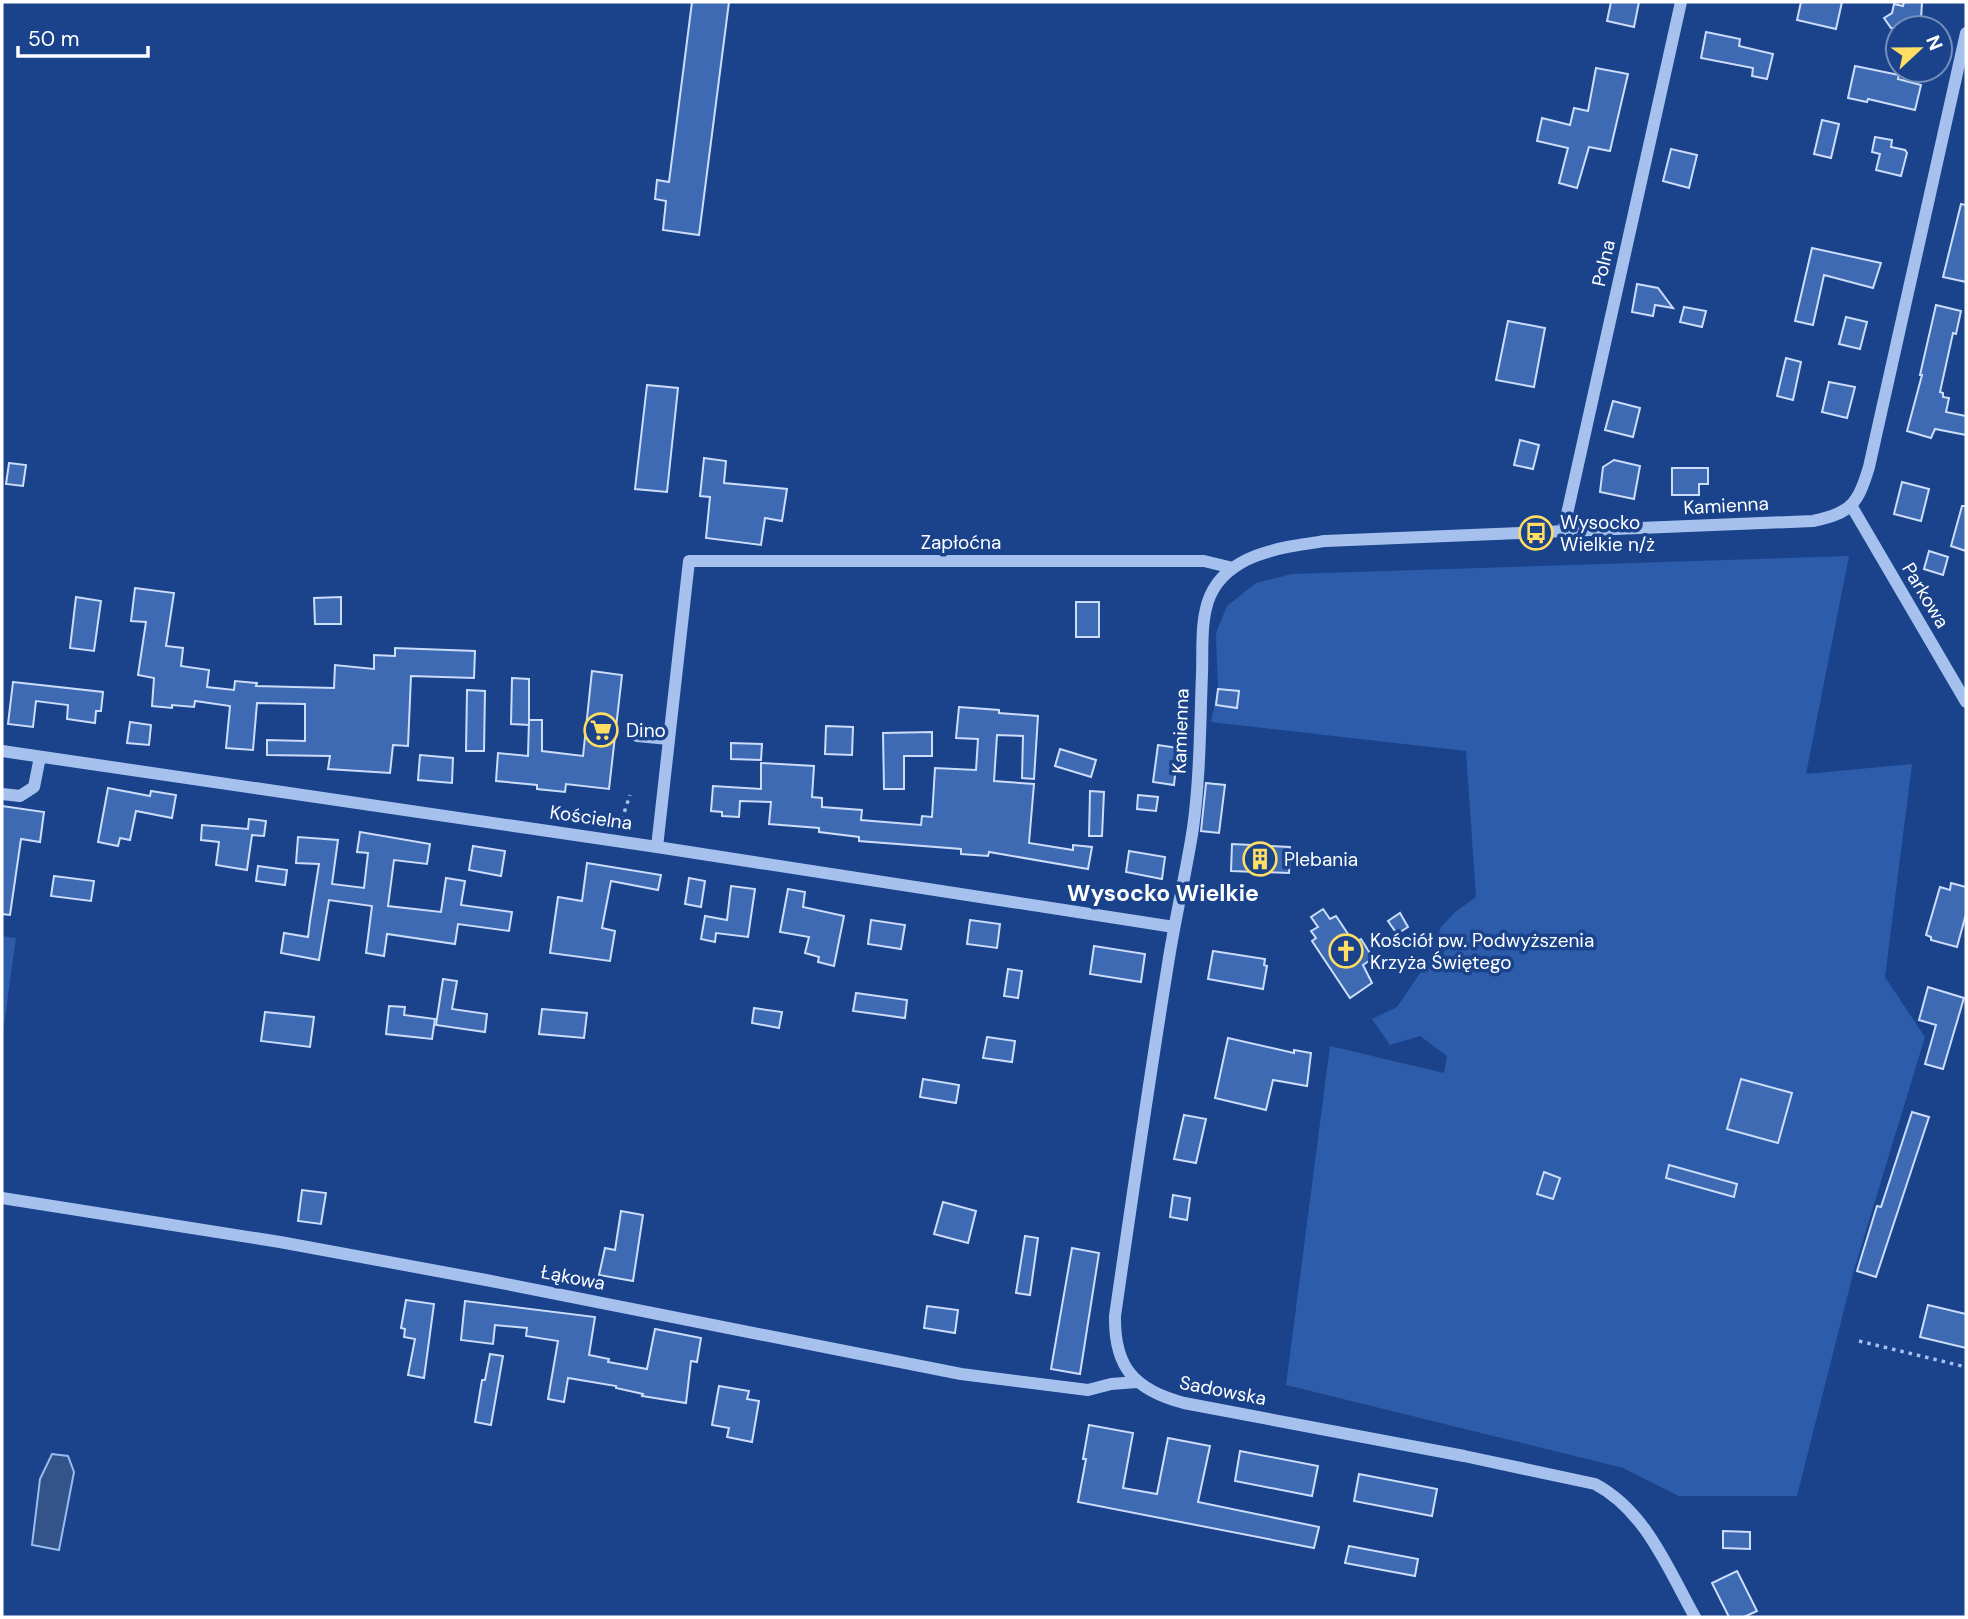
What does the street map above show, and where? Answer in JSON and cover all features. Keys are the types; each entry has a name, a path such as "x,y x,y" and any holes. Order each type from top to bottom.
{"street":[{"name":"Polna","path":"1563,532 1681,2"},
{"path":"1852,507 1860,496 1869,467 1966,33"},
{"name":"Kamienna","path":"1174,927 1196,801 1203,624 1210,596 1220,579 1233,568 1273,550 1325,541 1813,521 1832,517 1852,507"},
{"name":"Parkowa","path":"1852,507 1966,702"},
{"name":"Zapłoćna","path":"669,739 689,561 1204,561 1233,568"},
{"path":"637,736 669,739 657,846"},
{"name":"Kościelna","path":"2,751 657,846 1174,927"},
{"path":"2,794 20,796 34,786 40,757"},
{"path":"1137,1382 1128,1372 1118,1349 1115,1316 1174,927"},
{"name":"Łąkowa","path":"2,1198 280,1242 961,1374 1088,1390 1111,1384 1137,1382"},
{"name":"Sadowska","path":"1137,1382 1149,1391 1184,1403 1595,1484 1628,1507 1641,1524 1695,1617"}],"path":[{"path":"615,840 630,795"},
{"path":"1859,1340 1966,1367"}],"shaded area":[{"path":"1849,556 1806,774 1912,764 1885,977 1925,1037 1854,1270 1797,1496 1679,1496 1623,1468 1286,1385 1330,1046 1444,1073 1447,1056 1420,1036 1390,1045 1372,1019 1397,1007 1431,957 1441,927 1455,912 1476,897 1466,751 1211,722 1218,689 1216,633 1227,606 1256,583 1292,574"},
{"path":"2,936 16,938 2,1039"},
{"path":"52,1454 68,1456 74,1472 59,1550 32,1545 40,1479"}],"building":[{"path":"692,2 729,2 699,235 663,230 666,201 655,199 657,180 669,182"},
{"path":"1611,2 1639,2 1634,27 1607,21"},
{"path":"1801,2 1842,2 1836,29 1797,20"},
{"path":"1904,2 1922,2 1921,14 1890,14 1894,4 1903,6"},
{"path":"1706,32 1740,39 1739,46 1773,54 1767,79 1752,76 1753,68 1701,58"},
{"path":"1855,66 1884,72 1884,84 1921,85 1915,110 1868,99 1867,102 1848,98"},
{"path":"1596,68 1628,74 1610,151 1589,147 1577,188 1559,183 1568,148 1537,141 1542,118 1570,125 1574,108 1588,111"},
{"path":"1822,120 1839,124 1831,158 1814,154"},
{"path":"1875,137 1892,140 1891,147 1905,150 1907,153 1901,176 1876,170 1880,154 1872,152"},
{"path":"1671,149 1697,155 1689,188 1663,181"},
{"path":"1961,204 1966,205 1966,282 1943,277"},
{"path":"1812,248 1881,263 1873,288 1824,275 1813,325 1795,321"},
{"path":"1637,284 1658,288 1673,308 1655,305 1653,316 1632,312"},
{"path":"1936,305 1961,311 1956,334 1953,333 1940,392 1943,397 1949,398 1946,412 1966,416 1966,435 1935,429 1931,438 1907,431"},
{"path":"1684,307 1706,311 1702,327 1680,322"},
{"path":"1846,317 1867,322 1860,349 1839,344"},
{"path":"1508,321 1545,328 1534,387 1496,380"},
{"path":"1786,358 1801,362 1793,400 1777,396"},
{"path":"1829,382 1855,387 1847,418 1822,412"},
{"path":"647,385 678,388 667,492 635,489"},
{"path":"1613,401 1640,408 1633,437 1605,430"},
{"path":"1520,440 1539,445 1533,469 1514,465"},
{"path":"704,458 726,461 724,483 787,489 782,521 765,518 761,545 706,538 710,497 700,496"},
{"path":"1614,460 1640,466 1634,499 1600,492 1603,467"},
{"path":"9,463 26,465 23,486 6,484"},
{"path":"1672,468 1708,468 1708,484 1699,484 1699,495 1672,495"},
{"path":"1902,482 1929,489 1921,521 1894,514"},
{"path":"1962,506 1966,506 1966,551 1951,546"},
{"path":"1929,551 1948,557 1943,575 1924,569"},
{"path":"135,588 174,593 166,646 183,648 181,666 209,670 207,687 234,690 235,681 257,683 256,686 334,688 335,665 374,669 374,655 395,656 395,648 475,651 474,678 411,676 408,746 393,745 390,773 328,769 330,756 267,755 267,740 305,741 305,704 257,703 253,750 226,748 230,706 195,701 194,707 152,706 154,678 138,675 146,622 131,621"},
{"path":"76,597 101,601 94,651 70,648"},
{"path":"341,597 341,624 315,624 314,598"},
{"path":"1076,602 1099,602 1099,637 1076,637"},
{"path":"592,671 622,675 609,789 566,784 565,792 537,789 537,785 496,781 498,753 528,756 529,720 542,720 542,751 583,756"},
{"path":"512,678 529,679 529,725 511,724"},
{"path":"13,682 103,692 101,711 96,711 95,723 67,719 68,705 36,701 33,727 8,724"},
{"path":"1218,689 1239,691 1237,708 1216,705"},
{"path":"467,690 485,691 484,751 466,751"},
{"path":"959,707 1038,716 1034,779 1022,778 1023,736 997,735 994,781 1034,784 1029,843 1073,850 1073,845 1092,847 1088,869 989,852 988,856 961,854 961,849 859,841 859,837 819,832 819,828 769,824 771,802 740,801 739,817 722,816 722,812 711,811 713,786 761,789 761,763 814,766 812,797 822,798 822,807 862,810 861,820 921,825 922,816 932,817 935,768 976,770 978,739 956,738"},
{"path":"130,722 151,725 149,745 127,743"},
{"path":"826,726 853,727 852,755 825,754"},
{"path":"932,732 932,756 904,756 904,789 884,789 883,733"},
{"path":"731,743 762,744 761,760 731,759"},
{"path":"1158,745 1178,748 1174,785 1153,782"},
{"path":"1060,749 1096,760 1091,777 1055,766"},
{"path":"420,755 453,758 452,783 418,780"},
{"path":"1206,783 1225,785 1219,833 1201,831"},
{"path":"108,788 150,796 151,791 176,795 172,818 136,811 130,840 120,838 118,846 98,842"},
{"path":"1090,791 1104,792 1102,836 1089,836"},
{"path":"1138,795 1158,797 1156,811 1137,809"},
{"path":"2,806 44,812 40,842 21,839 10,915 2,914"},
{"path":"249,819 266,821 264,836 252,835 247,870 216,865 219,842 201,840 202,825 248,829"},
{"path":"360,832 430,844 427,864 394,860 388,906 441,912 446,878 465,881 461,905 512,912 509,931 458,924 455,944 387,934 384,956 366,953 372,906 329,900 319,960 281,953 284,933 308,937 319,864 296,863 298,837 338,840 332,884 364,888 368,853 357,852"},
{"name":"Plebania","path":"1232,844 1290,847 1289,873 1231,871"},
{"path":"473,846 505,851 501,876 469,870"},
{"path":"1129,851 1165,857 1162,879 1126,872"},
{"path":"587,863 661,875 658,890 611,881 602,928 615,931 610,961 550,953 558,897 582,901"},
{"path":"258,866 287,870 285,885 256,881"},
{"path":"54,876 94,881 91,901 51,896"},
{"path":"689,878 705,881 701,907 685,904"},
{"path":"1951,883 1966,887 1966,914 1957,947 1931,940 1931,937 1926,935 1940,887 1950,890"},
{"path":"731,886 755,889 748,937 716,933 715,942 701,939 705,916 727,920"},
{"path":"788,889 805,892 803,907 844,916 834,966 818,962 819,957 805,953 809,937 780,932"},
{"name":"Kościół pw. Podwyższenia Krzyża Świętego","path":"1323,909 1330,919 1336,916 1354,943 1361,939 1373,958 1363,965 1372,983 1350,998 1312,941 1316,938 1311,931 1318,927 1311,917"},
{"path":"1400,913 1408,927 1397,934 1388,921"},
{"path":"871,920 905,925 901,949 868,944"},
{"path":"970,920 1000,924 997,948 967,944"},
{"path":"1094,946 1145,954 1141,982 1090,974"},
{"path":"1213,951 1265,959 1264,965 1267,966 1263,989 1208,979"},
{"path":"1008,969 1022,971 1018,998 1004,996"},
{"path":"443,979 457,981 452,1009 487,1014 485,1032 436,1025"},
{"path":"1928,987 1964,998 1943,1069 1925,1064 1936,1025 1919,1020"},
{"path":"856,993 907,1000 905,1018 853,1011"},
{"path":"389,1006 405,1007 404,1015 435,1019 432,1039 386,1034"},
{"path":"754,1008 782,1012 779,1028 752,1023"},
{"path":"542,1009 587,1013 584,1038 539,1034"},
{"path":"265,1012 314,1017 310,1047 261,1041"},
{"path":"987,1037 1015,1041 1012,1062 983,1058"},
{"path":"1228,1038 1294,1053 1294,1050 1311,1053 1307,1086 1273,1080 1266,1110 1215,1098"},
{"path":"923,1079 959,1085 956,1103 920,1097"},
{"path":"1741,1079 1792,1093 1778,1143 1727,1129"},
{"path":"1912,1112 1929,1117 1876,1277 1857,1271 1877,1206 1881,1207"},
{"path":"1184,1115 1206,1119 1196,1163 1174,1159"},
{"path":"1669,1165 1737,1184 1734,1197 1666,1178"},
{"path":"1544,1172 1560,1178 1553,1199 1537,1194"},
{"path":"302,1190 326,1193 321,1224 298,1221"},
{"path":"1173,1195 1190,1198 1187,1220 1170,1217"},
{"path":"943,1202 976,1211 968,1243 934,1234"},
{"path":"621,1211 643,1215 633,1281 599,1275 605,1248 615,1250"},
{"path":"1025,1236 1038,1238 1030,1295 1016,1293"},
{"path":"1072,1248 1099,1253 1080,1374 1051,1369"},
{"path":"406,1300 434,1304 424,1378 408,1375 415,1339 404,1337 405,1329 401,1328"},
{"path":"465,1301 595,1317 589,1355 609,1359 608,1362 647,1369 655,1329 701,1338 697,1362 691,1361 686,1403 642,1396 643,1394 616,1386 568,1378 564,1402 548,1399 558,1341 526,1336 527,1328 495,1325 493,1344 461,1340"},
{"path":"1928,1305 1966,1314 1966,1348 1920,1337"},
{"path":"927,1306 958,1310 955,1333 924,1328"},
{"path":"490,1354 503,1356 491,1425 475,1422 482,1380 485,1380"},
{"path":"719,1386 749,1391 747,1399 759,1401 752,1442 727,1437 729,1428 712,1425"},
{"path":"1089,1425 1133,1433 1123,1488 1157,1494 1168,1438 1210,1446 1198,1502 1319,1527 1314,1548 1078,1502"},
{"path":"1240,1451 1318,1466 1312,1496 1235,1481"},
{"path":"1359,1474 1437,1489 1432,1516 1354,1501"},
{"path":"1723,1531 1750,1532 1750,1549 1723,1548"},
{"path":"1349,1546 1418,1559 1415,1576 1345,1563"},
{"path":"1737,1571 1757,1611 1744,1617 1729,1617 1712,1583"}],"place":[{"name":"Wysocko Wielkie n/ż","path":"1536,533"},
{"name":"Dino","path":"601,730"},
{"name":"Plebania","path":"1260,859"},
{"name":"Kościół pw. Podwyższenia Krzyża Świętego","path":"1346,951"}],"district":[{"name":"Wysocko Wielkie","path":"1163,893"}]}
